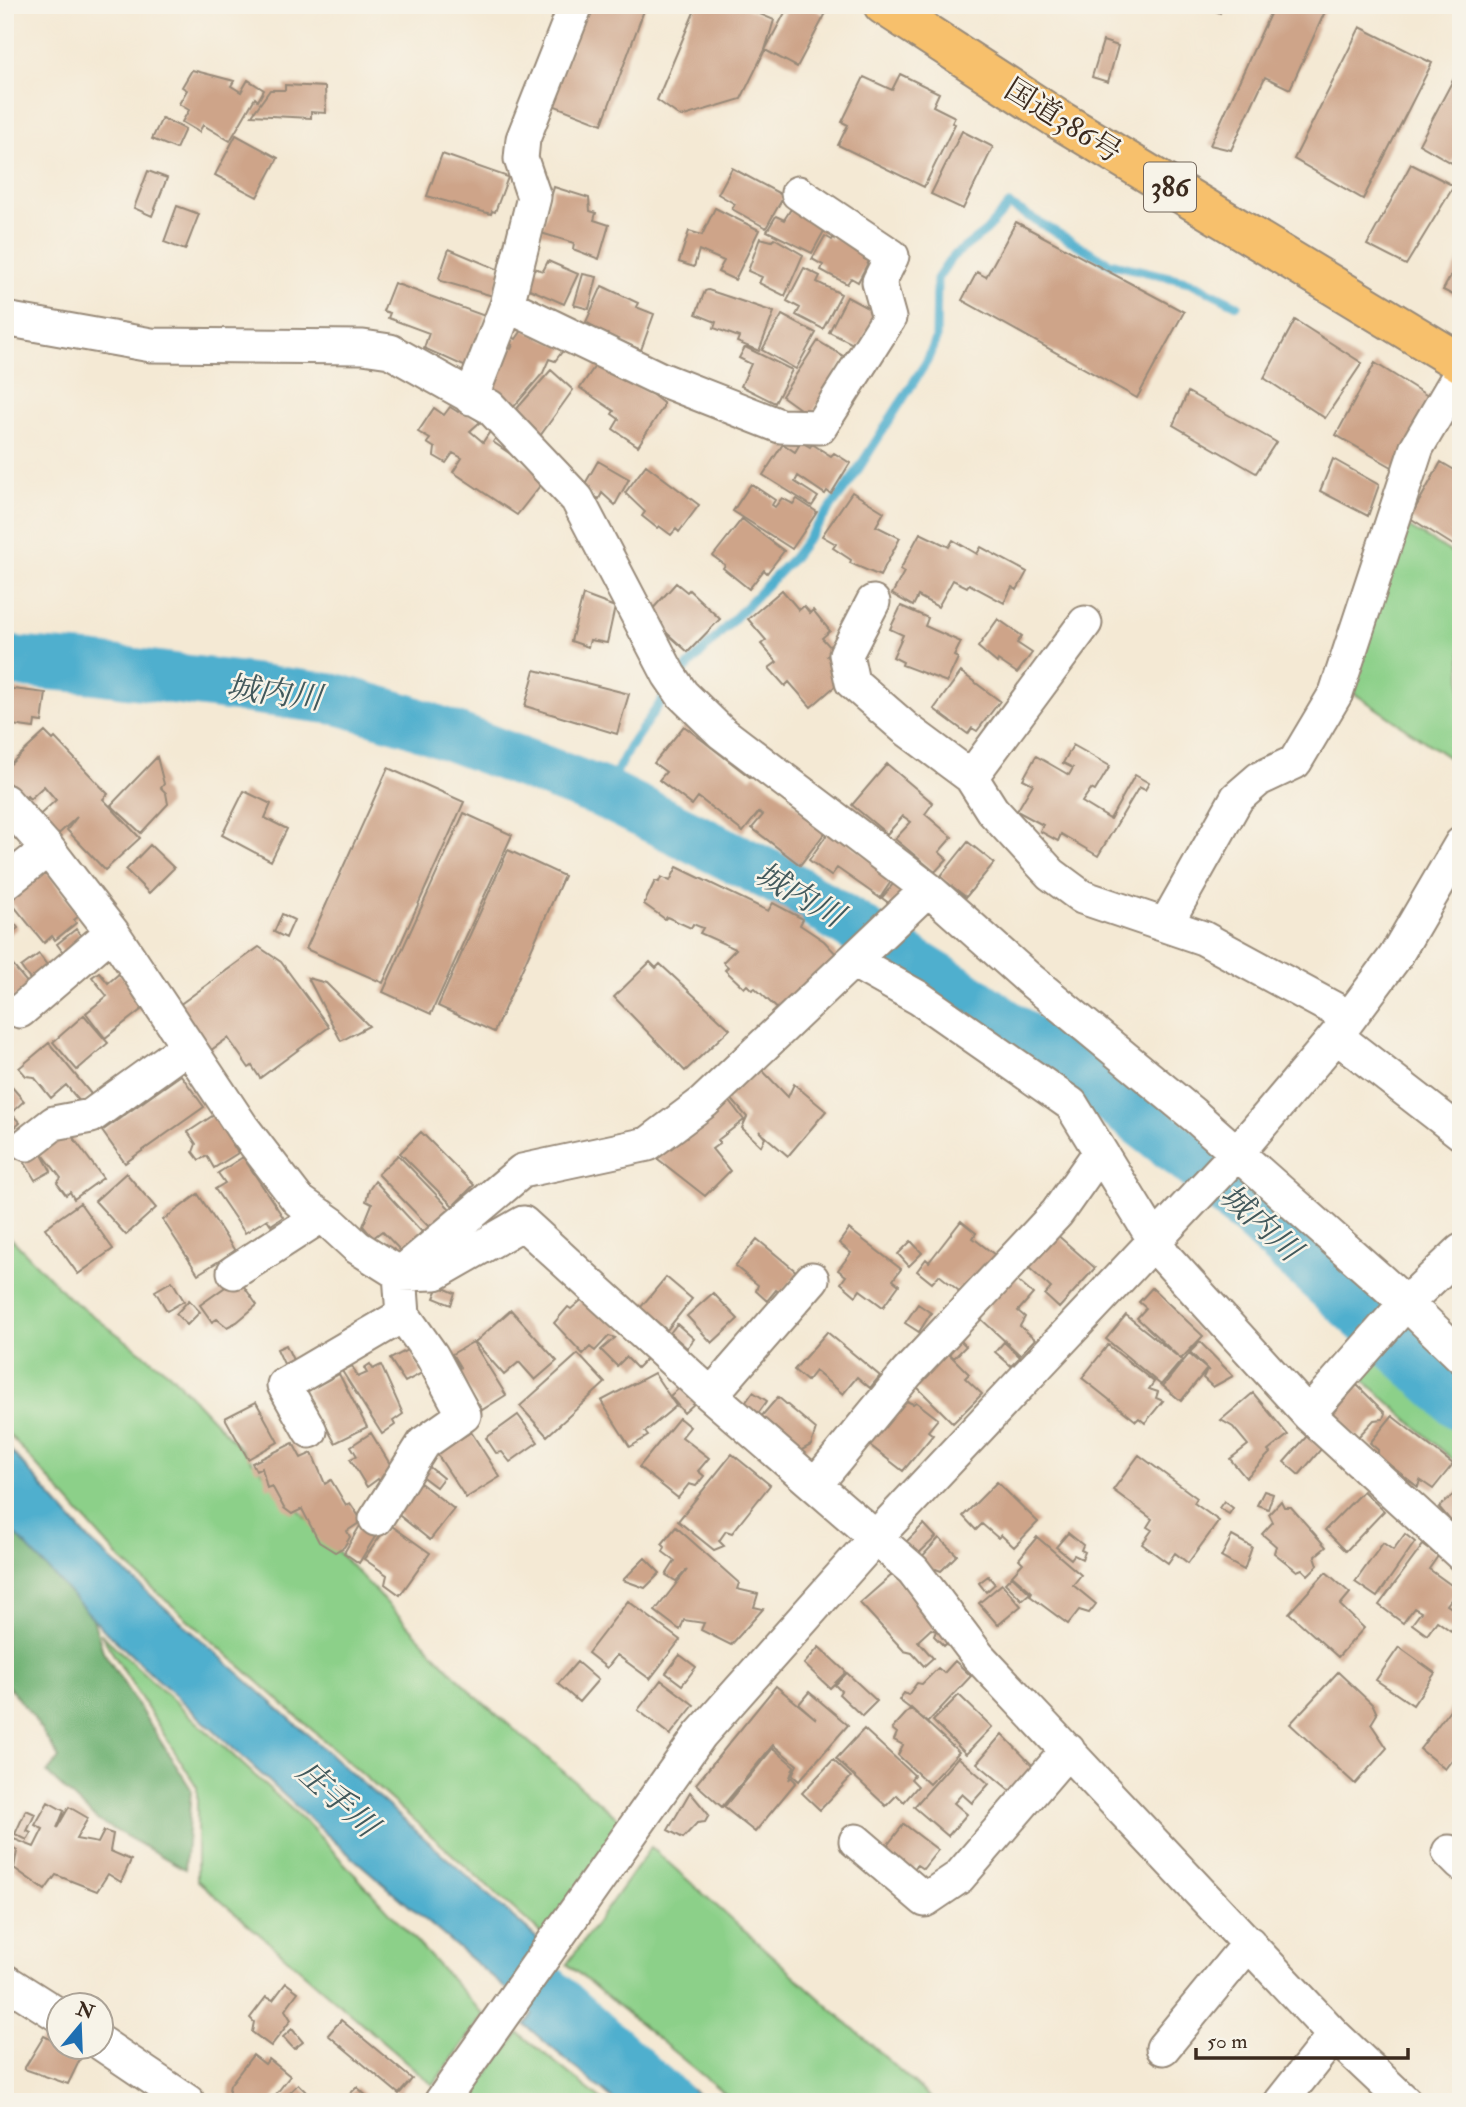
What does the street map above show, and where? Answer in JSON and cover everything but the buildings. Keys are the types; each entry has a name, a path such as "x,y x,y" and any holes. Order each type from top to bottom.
{"highway":[{"name":"国道386号","path":"883,5 1058,119 1461,363"}],"street":[{"path":"471,398 507,305 534,197 522,149 576,5"},
{"path":"507,305 658,378 780,426 820,427 889,318 879,282 892,256 799,193"},
{"path":"5,319 151,345 363,347 390,351 490,407 577,499 676,684 721,732 928,889 1028,978 1237,1153 1406,1303 1461,1356"},
{"path":"1166,924 1237,798 1259,779 1295,762 1336,693 1417,447 1461,372"},
{"path":"873,602 846,654 852,682 905,728 971,778 992,810 1051,874 1082,897 1203,938 1343,1026 1461,1133"},
{"path":"971,778 1085,623"},
{"path":"5,801 48,849 112,932 242,1127 298,1200 357,1247 400,1274 436,1273 523,1223 711,1395 913,1570 978,1656 1334,2035 1405,2102"},
{"path":"440,2102 700,1735 876,1537 1237,1153 1343,1026 1395,957 1461,844"},
{"path":"5,883 48,849"},
{"path":"400,1274 522,1171 648,1144 704,1102 928,889"},
{"path":"20,1010 112,932"},
{"path":"856,957 1071,1104 1165,1257 1308,1413 1461,1555"},
{"path":"27,1144 54,1123 91,1116 188,1046"},
{"path":"815,1485 907,1373 1056,1213 1100,1152"},
{"path":"234,1272 321,1216"},
{"path":"1308,1413 1406,1303 1461,1251"},
{"path":"376,1519 424,1443 464,1415 432,1356 403,1315 400,1274"},
{"path":"711,1395 811,1279"},
{"path":"310,1431 284,1385 403,1315"},
{"path":"856,1841 925,1900 959,1877 1068,1750"},
{"path":"1163,2048 1249,1943"},
{"path":"5,1982 46,2007"},
{"path":"1281,2102 1334,2035"},
{"path":"116,2053 188,2102"}],"green space":[{"path":"1405,525 1461,558 1461,766 1348,689"},
{"path":"5,1232 68,1297 169,1373 473,1694 622,1822 543,1935 121,1560 5,1430"},
{"path":"1379,1353 1461,1429 1461,1467 1358,1375"},
{"path":"5,1518 87,1600 103,1651 191,1789 185,1869 97,1820 47,1773 59,1758 32,1715 5,1683"},
{"path":"100,1633 311,1827 484,2015 433,2085 197,1880 197,1787"},
{"path":"651,1847 935,2102 735,2102 567,1964"},
{"path":"519,2033 604,2102 480,2102 472,2095"}],"water":[{"path":"5,1444 91,1542 540,1941 506,1989 344,1850 104,1630 5,1523"},
{"path":"559,1977 706,2102 616,2102 525,2025"}],"waterway":[{"path":"679,676 793,558 852,479 927,361 936,339 937,279 952,257 986,231 1009,205 1109,263 1190,282 1237,305"},
{"name":"城内川","path":"5,661 92,668 340,700 406,719 605,794 777,879 955,989 1096,1087 1191,1160 1461,1405"},
{"path":"605,794 629,748 671,687"},
{"name":"庄手川","path":"492,1941 669,2102"}]}
